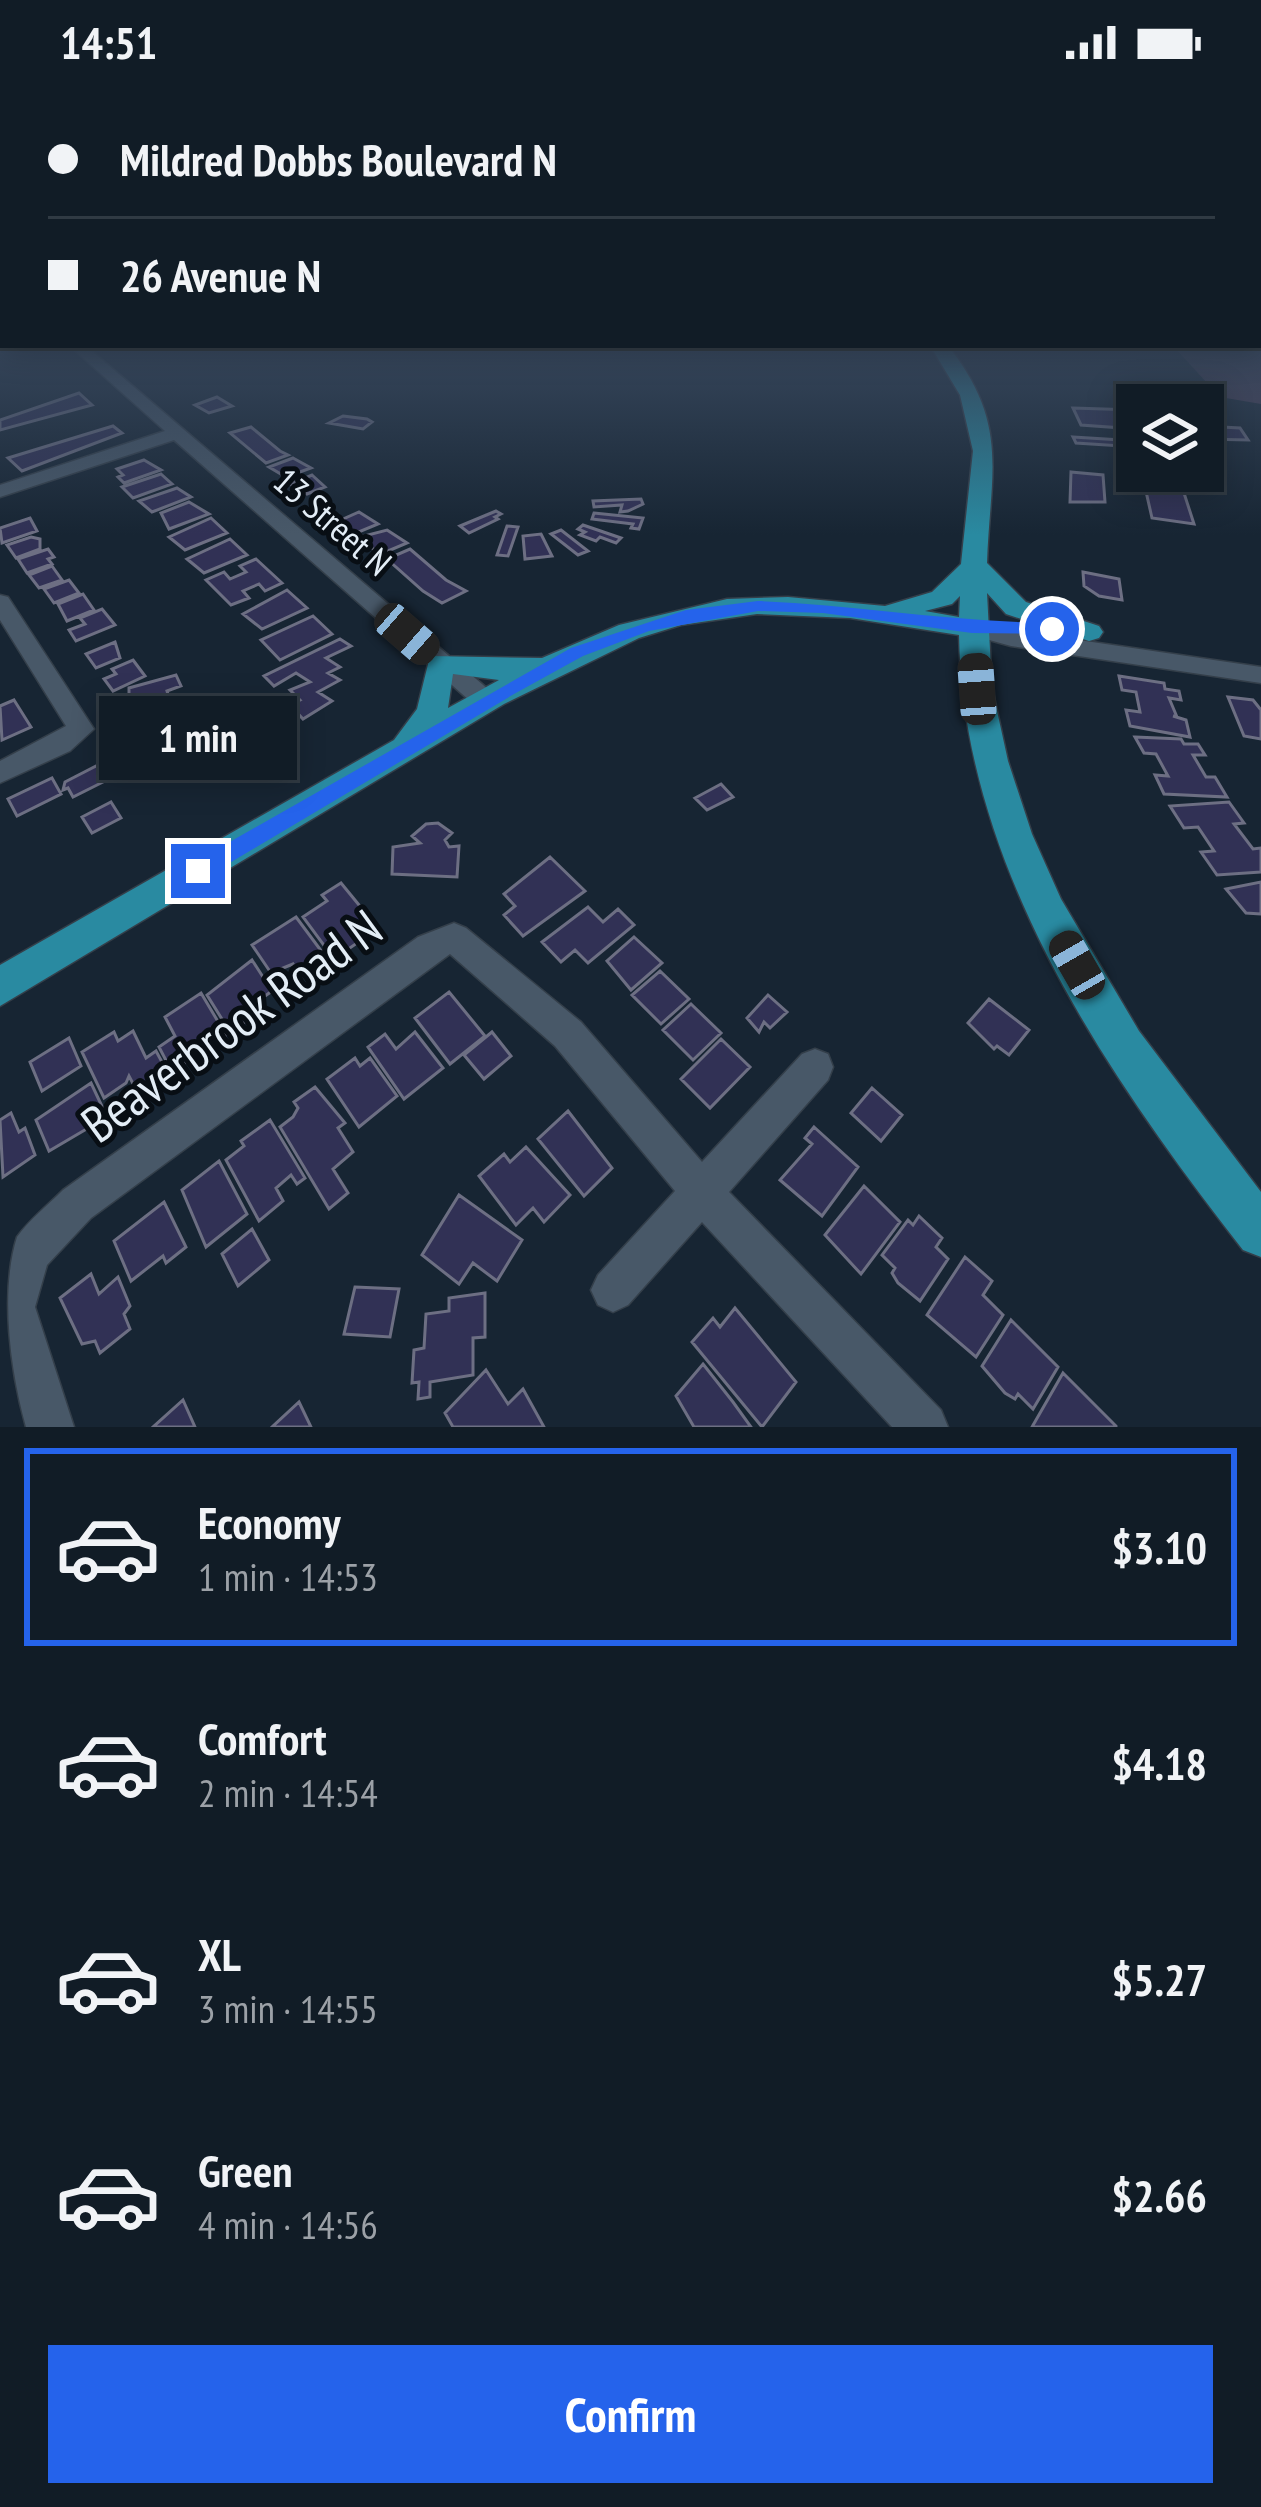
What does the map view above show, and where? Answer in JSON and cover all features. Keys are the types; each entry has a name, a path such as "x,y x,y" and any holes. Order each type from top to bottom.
{"main road":[{"path":"969,410 969,456 978,488 972,628 977,689 1005,803 1060,935 1159,1098 1261,1232"},
{"path":"876,615 942,598 975,565"},
{"path":"975,565 1016,608 1089,632"},
{"path":"0,987 556,663 643,628 724,609 790,607 972,628"},
{"path":"876,615 943,646 962,663 977,689"},
{"path":"397,755 432,712 440,663 502,670 556,663"}],"street":[{"name":"13 Street N","path":"150,410 487,702"},
{"path":"0,491 177,433"},
{"path":"0,773 61,744 81,728 1,607"},
{"path":"972,628 1014,625 1089,632 1261,660"},
{"path":"972,628 1011,638 1261,675"},
{"name":"Beaverbrook Road N","path":"50,1427 13,1307 30,1253 77,1204 430,947 454,938 568,1034 703,1194 924,1427"},
{"path":"614,1290 815,1066"}],"building":[{"path":"30,410 75,410 0,430 0,420"},
{"path":"1074,410 1116,410 1116,428 1081,425"},
{"path":"343,416 372,422 363,429 329,423"},
{"path":"113,426 122,433 22,471 8,458"},
{"path":"251,427 288,455 266,463 230,433"},
{"path":"1224,427 1240,428 1248,440 1224,439"},
{"path":"1073,437 1116,440 1116,446 1076,443"},
{"path":"293,458 311,468 286,477 269,467"},
{"path":"144,460 161,470 124,483 118,477 123,475 117,469"},
{"path":"1071,472 1103,475 1105,502 1070,502"},
{"path":"161,474 172,484 133,498 122,487"},
{"path":"312,475 325,487 307,494 290,484"},
{"path":"177,488 191,497 152,512 139,501"},
{"path":"1146,492 1178,492 1184,493 1194,524 1152,518"},
{"path":"641,499 643,504 620,512 622,505 594,507 593,501"},
{"path":"189,502 209,514 169,529 161,513"},
{"path":"496,511 501,514 495,517 498,519 469,533 460,526"},
{"path":"359,512 378,524 354,534 341,520"},
{"path":"594,513 643,518 639,529 631,528 633,524 592,519"},
{"path":"30,518 37,531 2,543 0,528"},
{"path":"211,518 227,533 185,550 169,537"},
{"path":"583,525 621,538 616,543 600,537 596,541 580,535 585,532 578,529"},
{"path":"507,526 518,527 508,556 497,555"},
{"path":"387,530 407,543 381,554 361,541 360,537"},
{"path":"561,530 588,551 578,555 551,534"},
{"path":"541,534 552,556 525,559 523,536"},
{"path":"40,539 40,549 16,558 7,545"},
{"path":"230,539 247,555 204,573 187,559"},
{"path":"48,549 54,557 48,559 52,564 27,573 18,559"},
{"path":"410,549 466,591 442,603 423,591 387,559"},
{"path":"256,559 282,583 265,591 259,584 243,591 249,598 231,605 206,580 224,572 230,579 246,572 240,566"},
{"path":"52,566 62,580 39,588 29,575"},
{"path":"1083,572 1119,579 1122,600 1099,596 1084,586"},
{"path":"69,580 79,593 54,603 44,589"},
{"path":"287,590 307,608 262,629 243,614"},
{"path":"83,594 94,610 67,621 58,604"},
{"path":"102,609 115,625 76,641 69,630 85,624 80,618"},
{"path":"313,616 332,634 280,660 261,640"},
{"path":"340,639 351,646 326,658 340,667 328,673 340,680 318,692 332,701 303,719 290,705 300,700 290,690 310,682 296,673 274,686 264,676"},
{"path":"115,642 120,658 96,668 86,654"},
{"path":"133,660 145,676 113,691 104,679 116,674 112,669"},
{"path":"176,675 181,686 167,691 169,697 146,704 144,699 129,702 129,688"},
{"path":"1119,676 1164,683 1165,689 1179,691 1181,700 1169,698 1177,717 1173,716 1186,720 1190,737 1130,726 1126,710 1140,712 1136,692 1122,690"},
{"path":"1228,697 1253,700 1261,710 1261,739 1244,736"},
{"path":"14,700 31,727 2,740 0,706"},
{"path":"172,704 168,728 143,731 145,708"},
{"path":"234,726 254,730 242,746 221,742"},
{"path":"135,737 168,750 148,768 138,764 125,775 126,770 108,763"},
{"path":"1135,737 1198,744 1205,755 1193,755 1206,777 1215,777 1227,797 1164,794 1155,775 1168,776 1156,754 1144,753"},
{"path":"213,748 225,763 198,777 186,762"},
{"path":"100,764 109,779 73,797 68,788 63,790 65,782"},
{"path":"52,778 61,794 17,816 8,799"},
{"path":"721,784 733,797 707,810 695,798"},
{"path":"111,802 121,818 92,833 82,817"},
{"path":"1229,802 1244,823 1234,824 1253,849 1261,848 1261,872 1217,875 1201,852 1214,851 1198,827 1184,828 1170,806"},
{"path":"438,823 452,833 445,840 449,847 459,846 457,877 392,874 393,847 420,843 412,836 426,824"},
{"path":"550,857 585,891 523,936 504,915 515,906 504,894"},
{"path":"1261,882 1261,914 1246,913 1226,889"},
{"path":"341,883 368,916 350,928 360,941 334,959 303,917 327,901 322,895"},
{"path":"588,907 603,922 618,909 634,925 588,963 575,950 561,962 542,942"},
{"path":"296,917 325,956 299,974 293,964 271,973 252,945"},
{"path":"634,937 662,963 631,990 607,961"},
{"path":"252,960 272,991 258,1001 263,1010 230,1032 207,995"},
{"path":"660,971 689,999 661,1024 632,995"},
{"path":"449,992 485,1036 450,1064 415,1018"},
{"path":"201,993 226,1035 172,1072 159,1047 175,1036 165,1017"},
{"path":"768,995 787,1012 770,1028 764,1022 759,1032 747,1018"},
{"path":"989,999 1029,1030 1009,1055 997,1046 994,1049 968,1023"},
{"path":"691,1004 721,1033 693,1060 663,1030"},
{"path":"133,1031 146,1058 156,1051 169,1075 139,1095 129,1076 104,1098 82,1052 114,1032 118,1041"},
{"path":"415,1032 443,1068 404,1099 368,1047 385,1034 396,1049"},
{"path":"492,1032 511,1056 484,1079 464,1055"},
{"path":"69,1038 81,1066 42,1091 30,1062"},
{"path":"721,1039 750,1067 710,1108 681,1079"},
{"path":"355,1058 360,1066 370,1058 397,1096 359,1127 327,1079"},
{"path":"91,1083 107,1117 49,1151 36,1120"},
{"path":"315,1087 345,1123 338,1128 353,1152 333,1169 348,1193 329,1209 280,1127 293,1117 298,1108 294,1102"},
{"path":"872,1088 902,1115 881,1141 851,1113"},
{"path":"568,1111 612,1168 584,1196 538,1139"},
{"path":"11,1113 19,1132 25,1128 35,1155 3,1177 0,1120"},
{"path":"270,1120 305,1178 297,1184 291,1175 276,1188 283,1201 259,1221 226,1160 244,1146 241,1141"},
{"path":"814,1127 858,1167 822,1216 780,1180 812,1144 805,1138"},
{"path":"526,1147 570,1195 544,1222 533,1208 516,1225 479,1176 504,1154 510,1162"},
{"path":"219,1161 247,1214 206,1247 182,1190"},
{"path":"864,1186 900,1222 861,1274 825,1235"},
{"path":"459,1195 522,1240 497,1281 473,1263 459,1284 422,1255"},
{"path":"164,1202 186,1247 166,1263 163,1256 131,1281 114,1241"},
{"path":"919,1216 942,1238 936,1247 948,1259 920,1301 898,1283 892,1273 895,1268 882,1255 908,1220 913,1225"},
{"path":"252,1229 269,1260 238,1286 222,1254"},
{"path":"965,1257 992,1281 983,1295 1003,1315 976,1357 927,1315"},
{"path":"91,1274 99,1294 118,1277 130,1306 124,1314 130,1329 100,1353 95,1341 82,1344 60,1298"},
{"path":"355,1287 399,1289 390,1337 344,1334"},
{"path":"485,1293 485,1337 473,1338 473,1375 430,1382 430,1397 418,1399 419,1382 412,1383 414,1350 424,1348 426,1314 449,1311 449,1298"},
{"path":"735,1308 796,1382 762,1427 692,1342 713,1318 720,1327"},
{"path":"1011,1320 1058,1367 1033,1409 1018,1394 1015,1399 1005,1393 982,1366"},
{"path":"703,1364 751,1427 694,1427 676,1396"},
{"path":"486,1370 508,1404 523,1389 544,1427 453,1427 445,1413"},
{"path":"1063,1373 1116,1426 1116,1427 1032,1427"},
{"path":"183,1400 195,1427 153,1427"},
{"path":"299,1402 311,1427 272,1427"}],"route":[{"path":"198,871 508,689 577,652 643,628 686,616 758,606 823,608 972,628 1052,629"}]}
